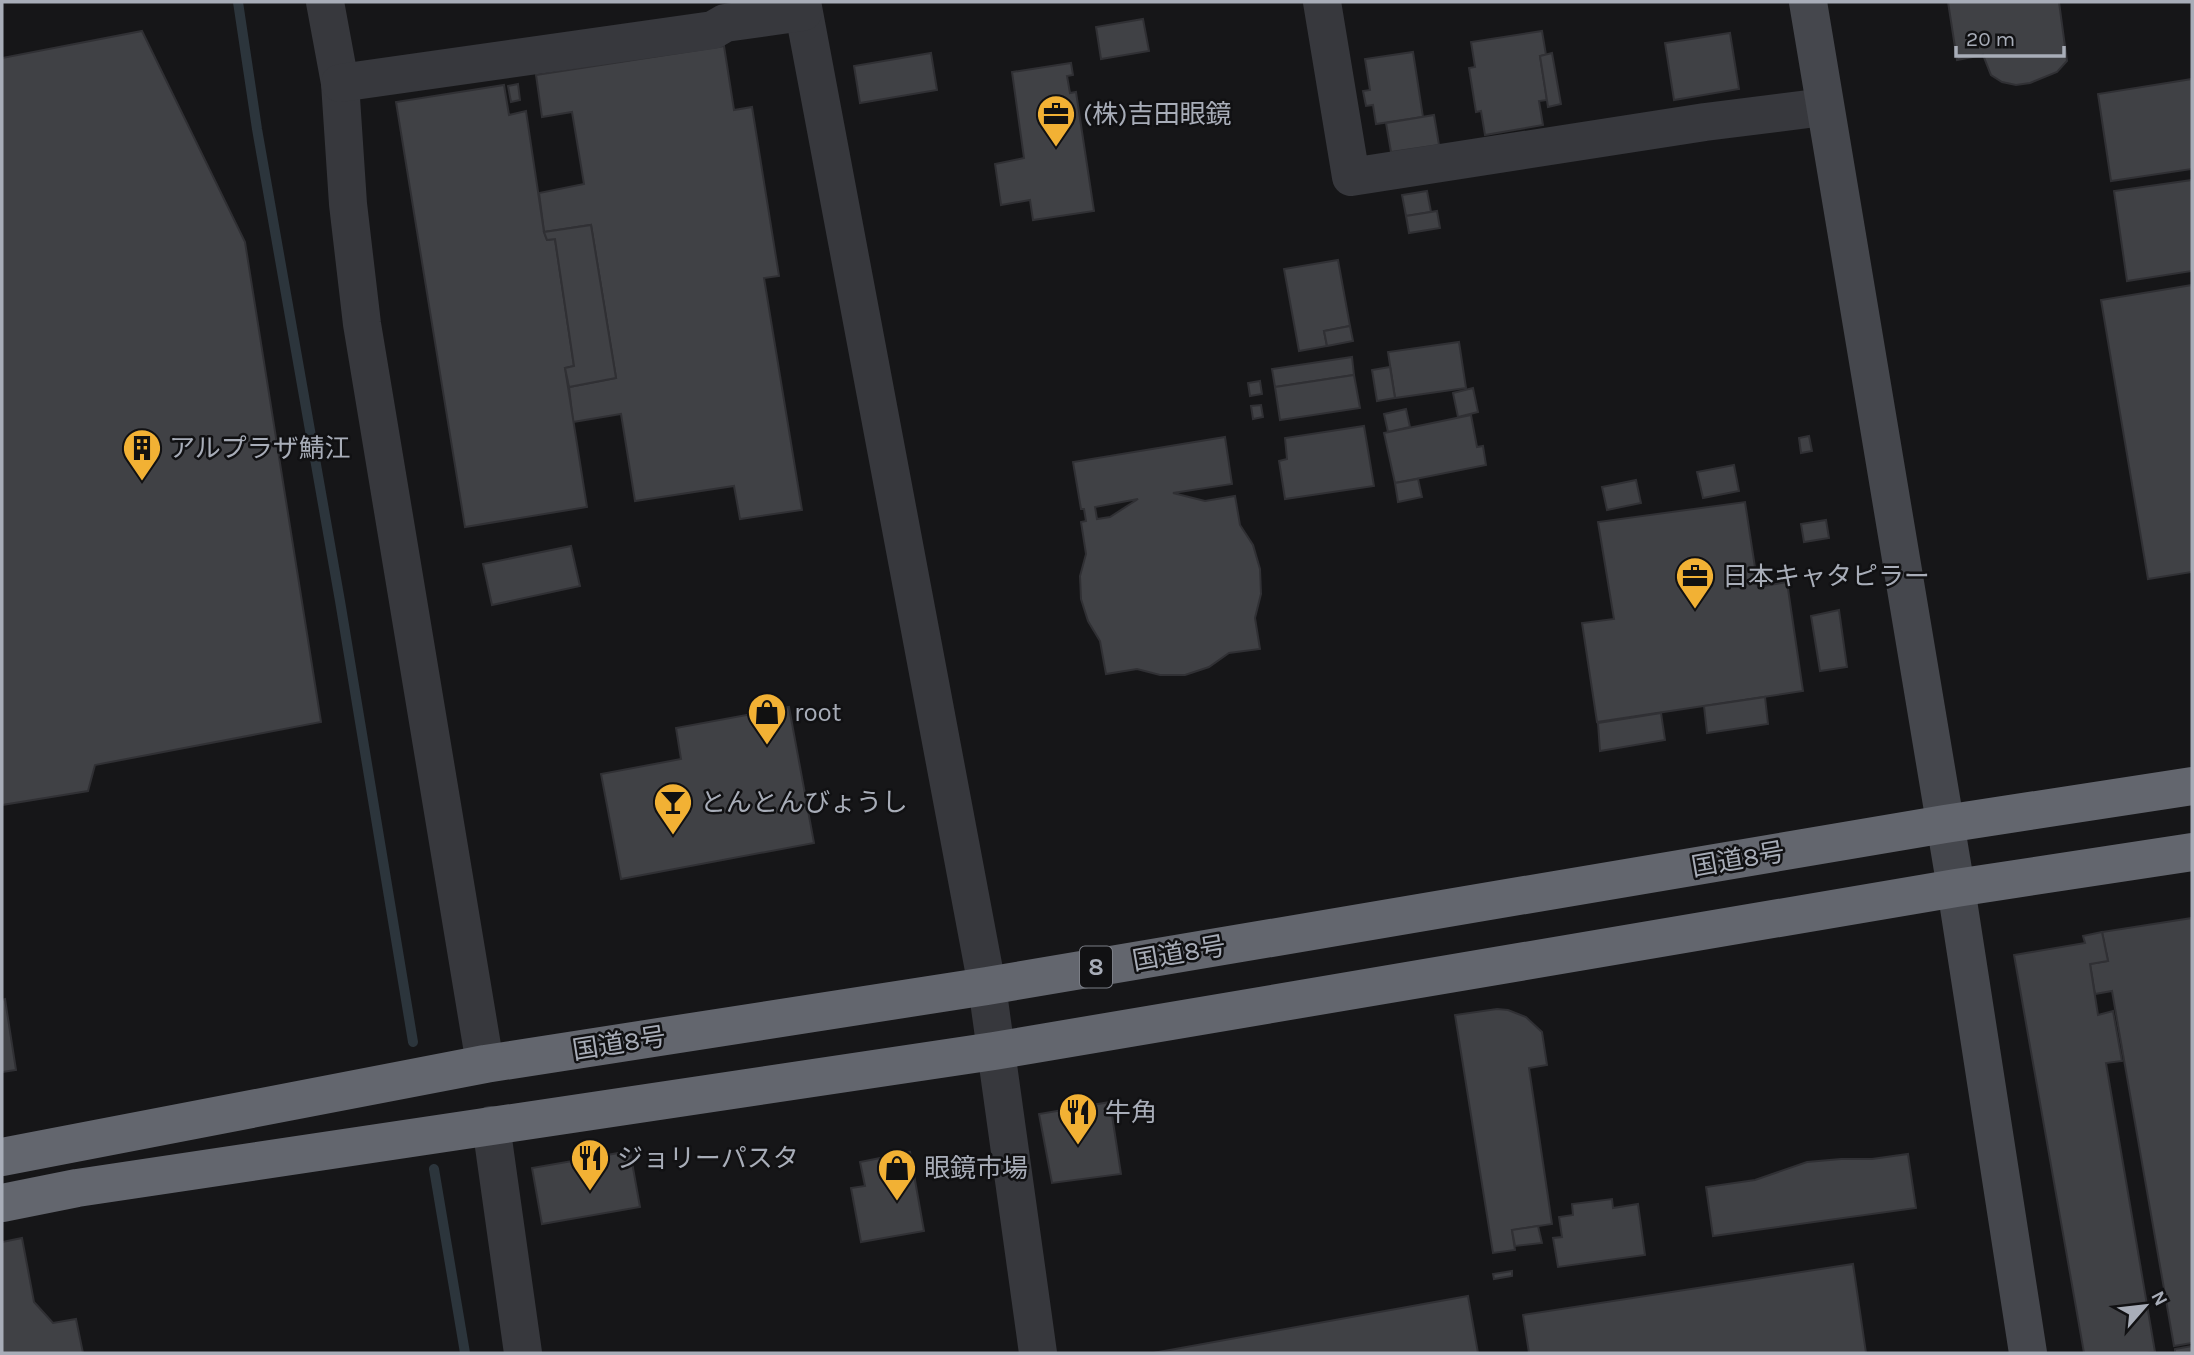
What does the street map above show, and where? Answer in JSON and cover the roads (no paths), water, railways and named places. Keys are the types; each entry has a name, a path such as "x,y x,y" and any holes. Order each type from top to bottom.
{"highway":[{"name":"国道8号","path":"2,1157 485,1064 987,986 1945,824 2192,786"},
{"path":"2,1203 77,1188 994,1051 1956,888 2192,852"}],"street":[{"path":"325,2 340,83 348,204 362,324 485,1064"},
{"path":"1322,2 1351,177 1705,122 1824,107"},
{"path":"1808,2 1956,888 2028,1353"},
{"path":"340,83 713,30 725,23 803,7 987,986 1038,1353"},
{"path":"491,1125 523,1353"}],"waterway":[{"path":"238,2 257,129 340,601 413,1042"},
{"path":"434,1169 465,1353"}],"place":[{"name":"(株)吉田眼鏡","path":"1056,148"},
{"name":"アルプラザ鯖江","path":"142,482"},
{"name":"日本キャタピラー","path":"1695,610"},
{"name":"root","path":"767,746"},
{"name":"とんとんびょうし","path":"673,836"},
{"name":"牛角","path":"1078,1146"},
{"name":"ジョリーパスタ","path":"590,1192"},
{"name":"眼鏡市場","path":"897,1202"}]}
